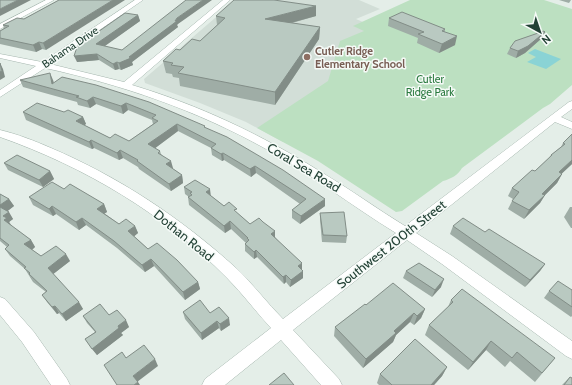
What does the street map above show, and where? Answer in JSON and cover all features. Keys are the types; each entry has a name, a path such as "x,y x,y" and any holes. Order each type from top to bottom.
{"street":[{"path":"0,27 51,0"},
{"name":"Bahama Drive","path":"0,94 140,0"},
{"path":"126,85 227,0"},
{"name":"Coral Sea Road","path":"0,56 126,85 197,111 261,141 324,178 427,246 572,350"},
{"name":"Southwest 200th Street","path":"211,385 572,104"},
{"path":"554,118 572,126"},
{"name":"Dothan Road","path":"0,133 42,148 72,161 123,188 181,230 231,273 333,385"},
{"path":"0,304 31,342 61,385"}],"shaded area":[{"name":"Cutler Ridge Elementary School","path":"236,0 359,0 380,9 356,19 547,102 283,142 246,122 145,83 144,79"}],"green space":[{"name":"Cutler Ridge Park","path":"410,0 544,0 572,9 572,85 550,104 462,168 454,176 443,181 402,211 396,212 318,161 257,128 328,81 340,41 364,31 353,26"}],"water":[{"path":"535,49 561,59 546,69 527,62 536,57 528,53"}],"building":[{"path":"0,0 18,0 0,9"},
{"path":"59,0 113,0 43,43 39,42 33,45 0,38 0,31 9,26 3,25 17,18 24,19"},
{"path":"186,0 203,0 177,18 175,21 177,21 129,57 131,58 113,64 97,54 74,56 77,47 82,43 79,40 85,41 125,13 138,15 96,44 122,50"},
{"path":"234,0 274,0 316,6 265,19 320,27 275,92 178,73 184,67 171,65 173,63 163,61 176,49 180,50 192,39 200,41 225,18 216,16"},
{"path":"402,12 445,29 442,31 457,36 442,44 418,34 424,32 389,18"},
{"path":"544,31 545,32 528,46 518,51 510,48 515,41"},
{"path":"50,73 52,84 62,77 96,85 149,102 205,126 204,127 227,137 283,170 325,199 301,216 292,210 306,199 255,166 250,169 223,153 221,154 211,148 216,144 177,124 148,144 160,151 158,153 171,161 166,164 182,175 169,184 137,161 138,160 120,150 117,153 91,140 89,142 23,112 37,103 64,112 68,110 83,117 76,121 110,138 115,134 129,141 158,121 152,118 156,115 126,103 121,106 93,97 87,101 76,97 79,96 20,80"},
{"path":"572,134 572,160 559,172 562,174 542,194 545,195 529,210 512,201 519,192 512,188 532,170 535,171 565,144 563,143"},
{"path":"17,155 50,171 39,180 4,163"},
{"path":"195,180 210,189 206,192 224,206 229,202 237,209 234,210 250,224 259,218 275,231 271,234 302,263 298,266 303,271 291,280 286,275 283,277 256,250 254,252 245,244 249,240 248,238 230,221 224,226 188,197 192,195 190,193 192,192 184,187"},
{"path":"52,182 64,189 70,184 104,204 97,209 119,224 126,219 135,226 128,231 148,249 157,243 177,260 198,282 183,292 151,259 142,265 114,241 82,218 76,222 52,206 49,209 29,197"},
{"path":"0,194 9,199 0,205"},
{"path":"0,207 9,212 3,216 7,218 4,220 31,240 24,244 41,256 56,246 66,254 48,268 79,302 62,314 55,306 52,307 42,295 47,291 29,274 30,273 24,268 26,267 5,249 9,245 0,238"},
{"path":"344,212 347,236 323,235 320,213"},
{"path":"463,218 485,232 489,229 545,264 530,280 453,226"},
{"path":"419,263 444,279 435,290 406,271"},
{"path":"558,281 572,290 572,307 549,291"},
{"path":"393,283 425,309 417,316 414,313 394,331 396,333 366,359 335,327 365,304 366,305"},
{"path":"462,289 555,358 542,373 517,352 512,358 491,341 473,362 429,325 453,302 451,300"},
{"path":"200,300 210,313 219,307 229,318 220,324 217,321 201,333 183,312"},
{"path":"100,304 109,315 117,310 126,320 118,326 119,328 92,349 85,339 96,332 83,316"},
{"path":"415,339 447,367 431,385 392,385 380,374"},
{"path":"144,345 155,359 133,376 138,382 134,385 117,385 104,365 122,352 126,358"},
{"path":"284,373 294,385 269,385"},
{"path":"570,377 572,378 572,385 564,385"}],"place":[{"name":"Cutler Ridge Elementary School","path":"307,57"}]}
